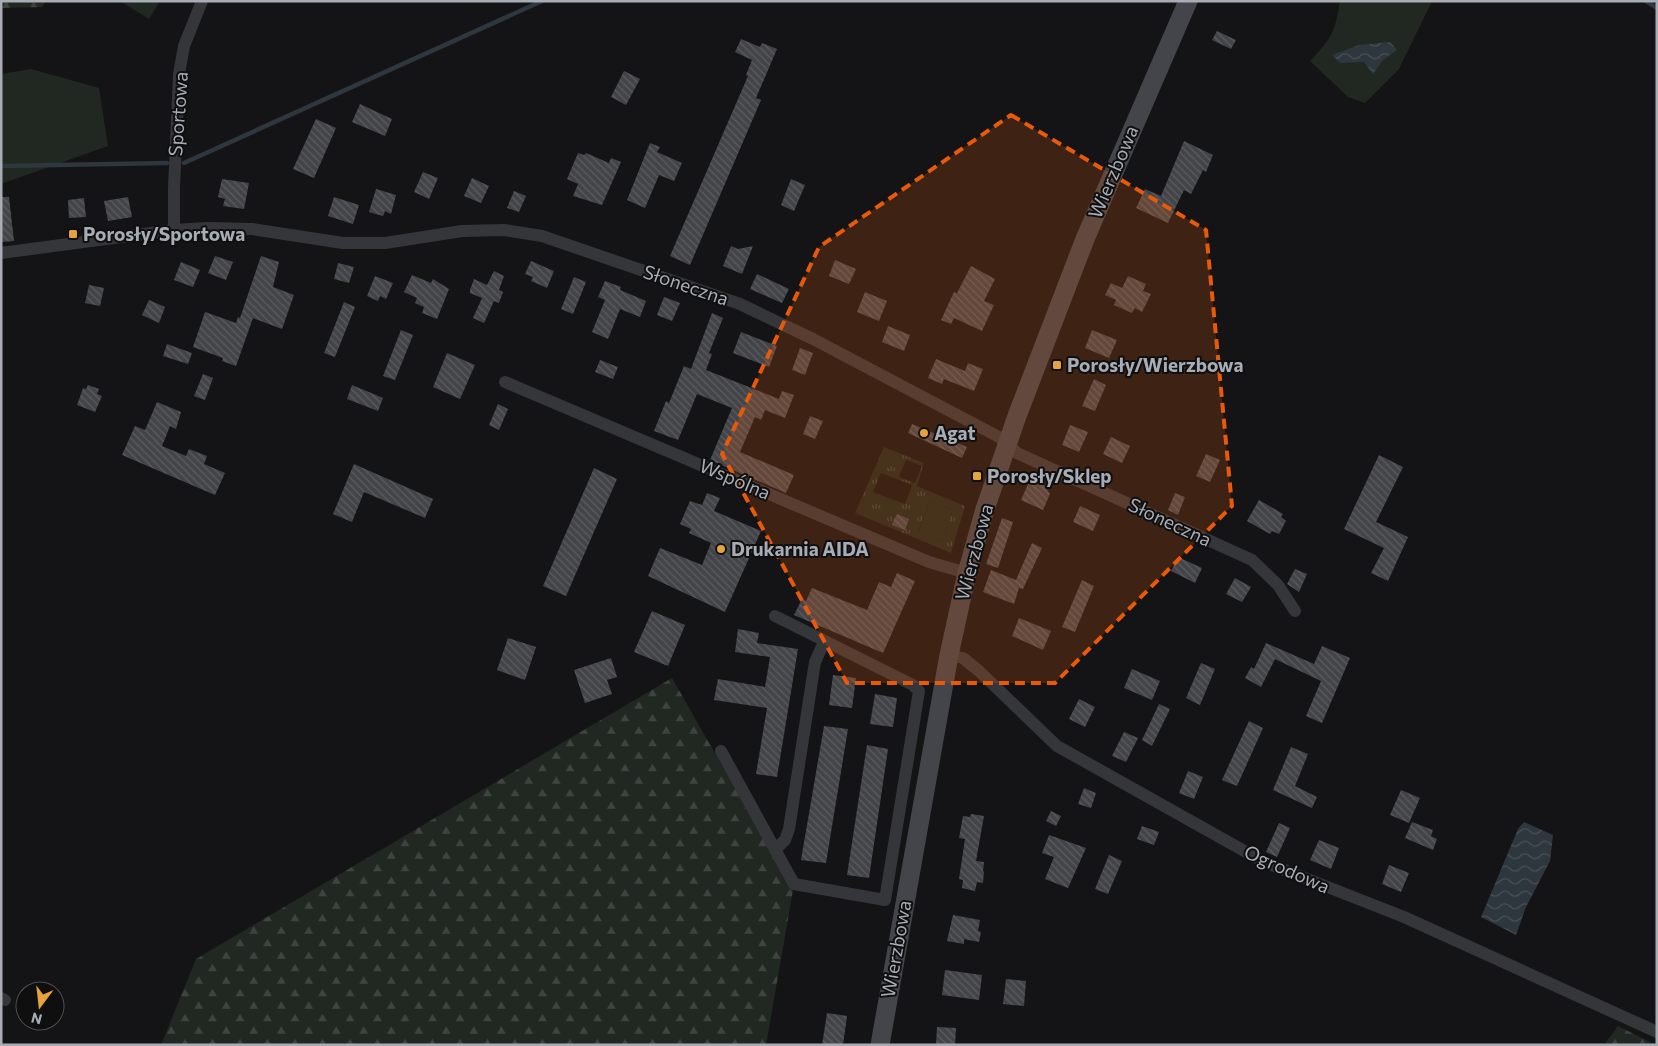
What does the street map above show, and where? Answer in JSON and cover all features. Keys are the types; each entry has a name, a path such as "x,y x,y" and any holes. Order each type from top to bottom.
{"street":[{"name":"Sportowa","path":"174,230 179,74 184,46 202,1"},
{"name":"Wierzbowa","path":"880,1045 949,655 967,574 1007,444 1107,185 1188,1"},
{"name":"Słoneczna","path":"1,254 174,230 252,229 343,243 384,243 462,231 504,230 542,236 740,304 812,339 999,437 1017,453 1252,560 1278,585 1295,610"},
{"name":"Wspólna","path":"505,382 929,562 967,574"},
{"path":"775,616 913,685 919,691 942,695"},
{"path":"776,850 785,840 789,828 815,662 824,642"},
{"name":"Ogrodowa","path":"949,655 962,658 978,671 1057,746 1264,862 1404,917 1657,1032"},
{"path":"884,900 919,691"},
{"path":"721,751 794,884 905,903"}],"highlighted area":[{"path":"1011,115 1206,230 1232,506 1055,683 847,683 722,454 819,247"}],"green space":[{"path":"1,1 46,1 42,7 1,8"},
{"path":"120,1 160,1 149,19"},
{"path":"1340,1 1432,1 1399,69 1365,103 1348,97 1310,61 1328,40 1334,28"},
{"path":"31,69 99,88 108,146 1,184 1,74"},
{"path":"884,447 924,463 917,486 965,506 951,553 855,513","holes":["906,460 922,466 915,483 899,477","881,473 912,485 905,504 873,492","930,501 953,510 941,541 918,532"]},
{"path":"930,501 953,510 941,541 918,533"},
{"path":"672,678 793,890 766,1045 161,1045 196,959"},
{"path":"1618,1026 1656,1045 1604,1045"}],"water":[{"path":"1390,42 1397,50 1383,60 1373,74 1364,62 1340,63 1332,55 1359,45"},
{"path":"1524,822 1553,835 1550,861 1526,907 1516,935 1481,917 1518,829"}],"building":[{"path":"1217,31 1236,40 1231,49 1212,40"},
{"path":"741,39 760,47 762,43 777,49 756,98 761,100 690,265 670,256 748,76 746,75 752,60 735,52"},
{"path":"624,71 640,79 626,105 611,97"},
{"path":"360,104 392,119 385,136 352,122"},
{"path":"316,119 336,128 314,178 293,169"},
{"path":"1184,141 1213,155 1206,172 1203,170 1191,194 1184,190 1168,223 1136,208 1145,189 1161,196"},
{"path":"650,143 660,147 657,152 682,163 674,181 659,175 645,208 627,200"},
{"path":"578,153 584,155 586,153 609,163 611,158 621,162 602,205 573,196 578,184 567,179"},
{"path":"423,172 438,178 429,199 414,192"},
{"path":"472,178 489,186 481,203 464,196"},
{"path":"222,179 249,183 244,209 223,206 225,199 218,197"},
{"path":"791,179 805,185 794,211 781,205"},
{"path":"376,189 396,195 391,214 385,211 383,216 369,212"},
{"path":"514,191 526,196 519,212 507,208"},
{"path":"1,197 9,197 14,241 1,242"},
{"path":"128,197 132,217 108,221 104,201"},
{"path":"334,197 359,205 353,224 328,216"},
{"path":"84,198 86,217 69,218 68,200"},
{"path":"731,246 738,249 753,246 742,274 723,266"},
{"path":"215,256 233,262 226,280 208,273"},
{"path":"261,256 279,262 273,287 294,295 282,329 253,318 236,366 222,361 223,358 193,347 205,312 236,323 238,317 240,318"},
{"path":"835,260 856,269 849,284 829,276"},
{"path":"531,261 554,271 547,288 531,281 533,277 525,274"},
{"path":"181,262 200,270 193,287 174,280"},
{"path":"338,263 354,267 349,283 334,279"},
{"path":"971,266 995,279 984,301 994,305 982,331 954,318 951,324 941,320 954,292 957,293"},
{"path":"494,271 504,276 499,290 503,292 499,303 494,301 484,323 473,318 482,298 470,293 470,290 474,279 487,285"},
{"path":"757,274 789,289 782,303 750,289"},
{"path":"412,275 431,283 433,279 449,289 437,319 422,313 424,307 415,303 417,298 404,292"},
{"path":"375,276 393,283 386,299 380,296 378,301 367,296"},
{"path":"1128,276 1146,284 1143,291 1151,294 1142,312 1135,308 1132,313 1114,305 1116,300 1105,295 1111,283 1122,288"},
{"path":"574,277 586,282 573,314 561,309"},
{"path":"605,281 621,287 620,290 646,301 640,317 620,309 608,339 592,332 605,300 598,297"},
{"path":"89,285 104,288 100,306 85,303"},
{"path":"865,292 887,301 879,321 857,312"},
{"path":"664,297 680,303 672,321 657,315"},
{"path":"149,300 165,307 159,323 142,315"},
{"path":"344,302 355,307 335,357 324,353"},
{"path":"712,313 723,318 709,353 712,354 706,370 779,399 782,391 794,395 785,418 765,410 761,420 755,417 740,452 794,475 786,493 710,460 732,408 697,394 678,440 654,431 666,401 669,403 684,366 691,369"},
{"path":"888,326 910,335 904,351 882,342"},
{"path":"401,330 413,335 395,380 383,376"},
{"path":"1092,330 1117,340 1109,358 1085,348"},
{"path":"741,332 777,346 769,367 733,353"},
{"path":"167,344 192,353 188,364 163,356"},
{"path":"800,348 813,353 805,375 792,370"},
{"path":"447,353 475,365 460,399 433,387"},
{"path":"936,359 965,371 968,363 983,369 974,391 944,379 942,384 928,378"},
{"path":"600,360 618,367 613,379 595,372"},
{"path":"203,374 213,378 205,400 194,396"},
{"path":"1094,379 1106,385 1095,411 1082,406"},
{"path":"88,385 99,389 97,394 102,396 95,412 77,405 83,388 86,389"},
{"path":"352,385 383,398 378,411 347,399"},
{"path":"157,402 181,412 176,429 170,426 162,446 186,456 189,449 207,456 204,464 225,473 215,495 122,455 135,426 145,430"},
{"path":"498,404 508,409 499,430 489,425"},
{"path":"810,416 823,421 815,439 803,434"},
{"path":"912,424 967,447 962,458 908,433"},
{"path":"1070,425 1088,432 1079,452 1062,445"},
{"path":"1111,437 1130,446 1122,463 1103,454"},
{"path":"1206,454 1220,460 1210,482 1196,476"},
{"path":"1379,455 1403,467 1376,522 1408,537 1388,581 1371,573 1384,548 1344,529"},
{"path":"354,464 433,499 425,518 364,492 352,522 333,514"},
{"path":"594,468 617,479 566,596 543,586"},
{"path":"1039,483 1044,485 1050,494 1043,510 1021,500 1028,484"},
{"name":"Drukarnia AIDA","path":"707,493 720,498 714,511 761,531 725,612 648,576 660,548 702,565 711,543 689,533 691,529 680,524 690,501 702,505"},
{"path":"1175,493 1185,497 1178,515 1168,510"},
{"path":"1259,500 1283,514 1281,517 1286,521 1279,534 1272,531 1270,534 1247,521"},
{"path":"1080,506 1100,515 1093,531 1073,522"},
{"path":"897,514 909,519 905,530 892,525"},
{"path":"1002,518 1013,522 998,568 986,564"},
{"path":"1032,543 1042,548 1023,589 1019,588 1014,604 983,592 991,570 1016,580"},
{"path":"1178,557 1202,568 1195,583 1171,571"},
{"path":"1295,569 1307,574 1299,592 1287,584"},
{"path":"897,573 915,581 883,653 794,615 802,599 806,601 812,588 867,610 879,582 891,587"},
{"path":"1235,578 1251,587 1242,602 1226,594"},
{"path":"1082,580 1094,586 1075,632 1062,627"},
{"path":"652,611 685,625 668,666 634,652"},
{"path":"1019,618 1051,631 1043,650 1012,636"},
{"path":"738,629 759,633 757,643 798,649 777,777 756,774 767,708 714,700 718,679 765,687 770,657 735,652"},
{"path":"508,638 536,647 525,680 497,670"},
{"path":"1266,643 1314,664 1322,646 1350,658 1322,723 1306,716 1321,681 1275,659 1261,687 1245,678 1251,667 1254,669"},
{"path":"611,658 617,677 607,680 612,694 585,703 574,670"},
{"path":"1201,663 1215,669 1200,705 1186,698"},
{"path":"1132,669 1160,681 1152,700 1124,688"},
{"path":"833,675 856,678 852,708 829,705"},
{"path":"875,694 897,698 893,727 870,724"},
{"path":"1079,699 1095,707 1085,727 1069,719"},
{"path":"1159,704 1170,709 1152,746 1142,740"},
{"path":"1249,721 1263,728 1237,786 1222,780"},
{"path":"824,726 848,729 826,863 801,860"},
{"path":"1124,732 1138,738 1126,762 1112,756"},
{"path":"867,745 888,749 869,878 847,875"},
{"path":"1291,747 1308,754 1295,786 1317,797 1312,808 1273,790"},
{"path":"1188,771 1203,777 1194,799 1179,793"},
{"path":"1084,788 1096,793 1091,808 1078,804"},
{"path":"1401,790 1420,798 1409,823 1390,815"},
{"path":"1051,811 1061,816 1056,826 1046,821"},
{"path":"971,814 984,816 976,861 984,862 983,883 977,882 975,891 962,888 963,880 959,879 965,839 959,838 963,816 970,817"},
{"path":"1412,822 1433,830 1431,836 1437,839 1433,850 1405,838"},
{"path":"1279,823 1290,828 1277,857 1266,852"},
{"path":"1142,826 1159,832 1154,845 1137,839"},
{"path":"1049,835 1086,848 1068,888 1045,879 1054,857 1042,853"},
{"path":"1319,840 1339,848 1331,869 1310,860"},
{"path":"1109,855 1122,861 1108,894 1095,889"},
{"path":"1389,865 1409,873 1401,892 1382,884"},
{"path":"953,915 980,920 978,931 981,932 979,942 964,939 964,944 947,941"},
{"path":"945,970 982,975 979,1000 942,995"},
{"path":"1006,979 1026,981 1024,1006 1003,1004"},
{"path":"827,1013 847,1016 843,1045 822,1045"},
{"path":"937,1027 956,1028 955,1045 936,1045"}],"waterway":[{"path":"184,163 542,1"},
{"path":"1646,1 1657,8"},
{"path":"1,166 167,163"}],"place":[{"name":"Porosły/Sportowa","path":"73,234"},
{"name":"Porosły/Wierzbowa","path":"1057,365"},
{"name":"Agat","path":"924,433"},
{"name":"Porosły/Sklep","path":"977,476"},
{"name":"Drukarnia AIDA","path":"721,549"}]}
